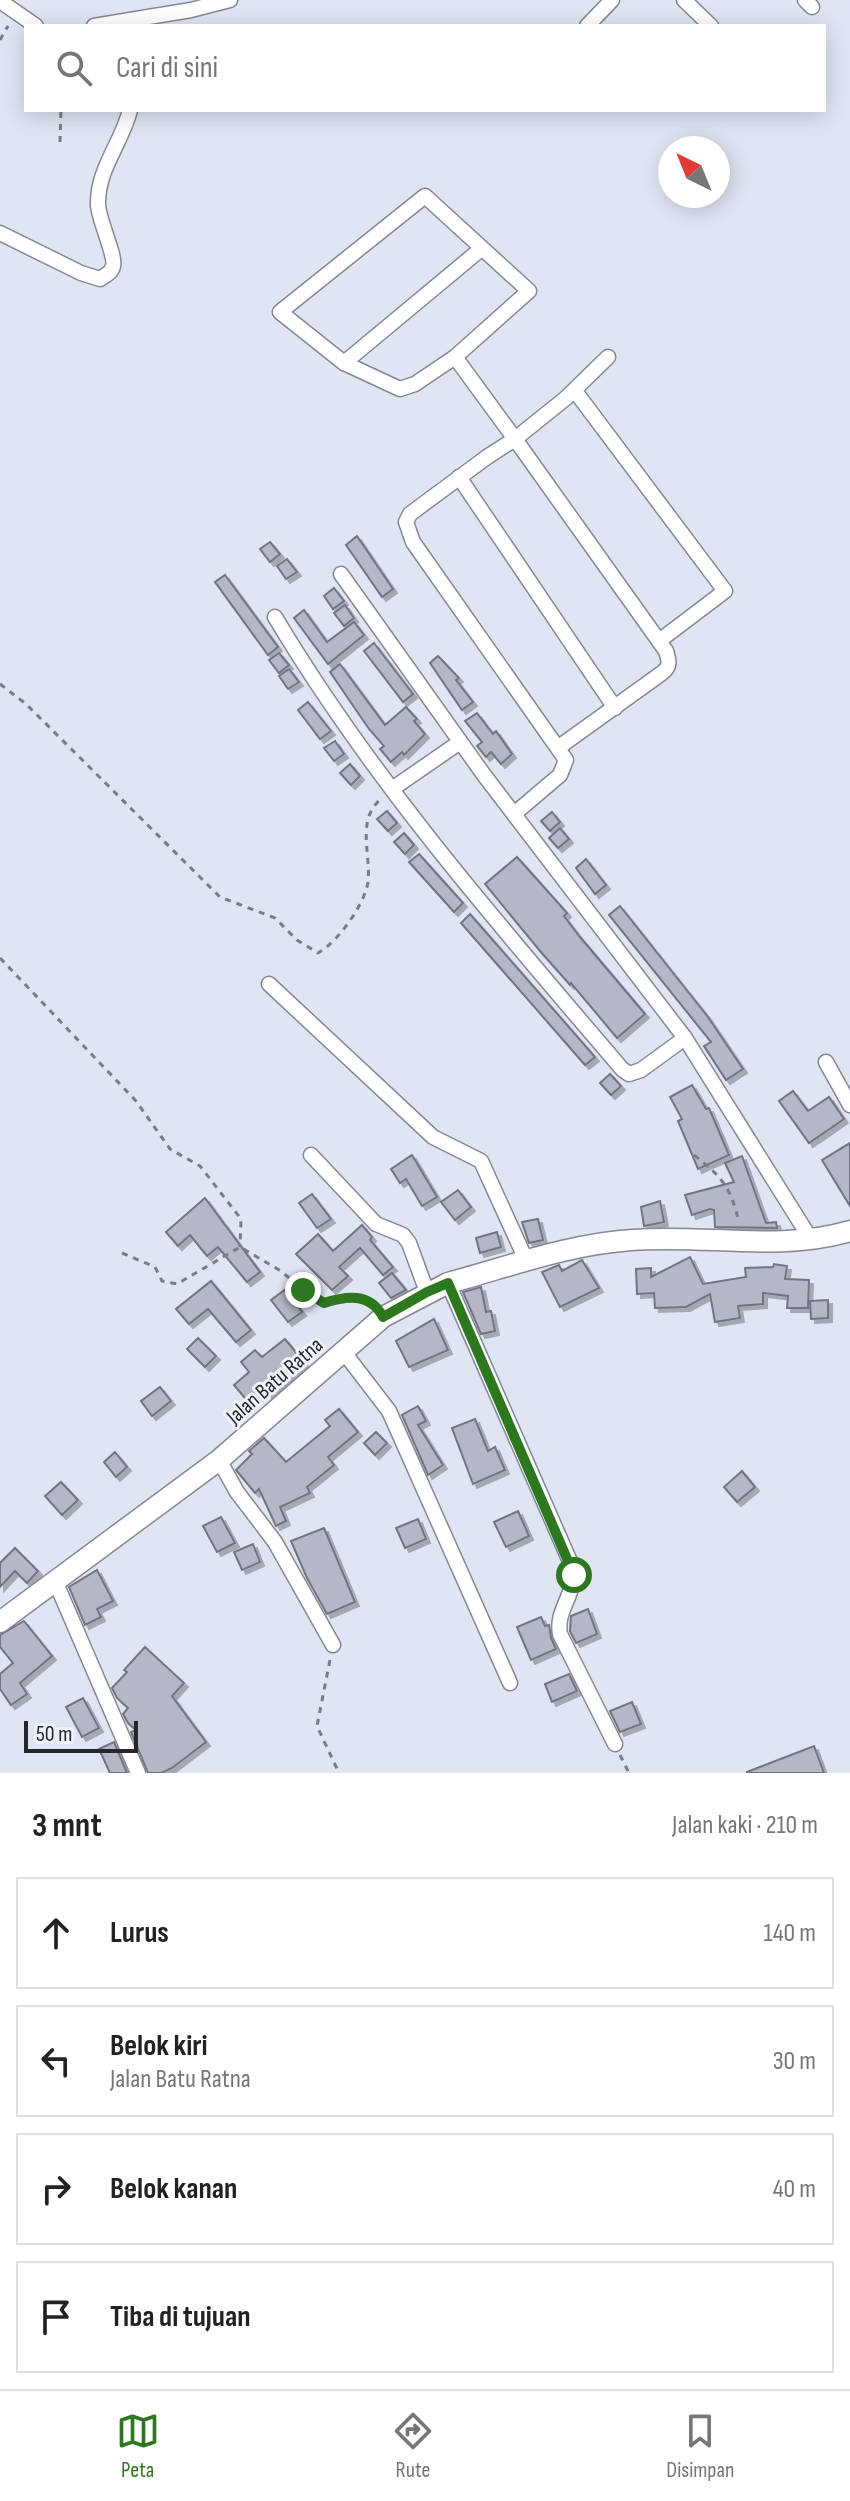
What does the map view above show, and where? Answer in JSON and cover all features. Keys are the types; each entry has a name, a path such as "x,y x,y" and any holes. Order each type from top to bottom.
{"street":[{"path":"107,24 230,0"},
{"path":"589,24 612,0"},
{"path":"684,0 709,24"},
{"path":"0,1 33,24"},
{"path":"0,233 81,273 100,279 108,275 113,266 113,257 99,221 98,191 130,112"},
{"path":"425,196 529,291 455,357 415,384 400,389 344,363 280,312 425,196"},
{"path":"344,363 481,249"},
{"path":"455,357 659,641 669,661 668,668 559,747"},
{"path":"514,814 553,782 566,760 408,531 406,522 410,514 515,439 575,391 608,357"},
{"path":"575,391 725,591 659,641"},
{"path":"459,477 615,708"},
{"path":"341,574 460,742 685,1038 810,1238"},
{"path":"275,617 344,727 462,880 622,1069 629,1074 641,1070 685,1038"},
{"path":"392,789 460,742"},
{"path":"269,984 433,1137 481,1161 527,1262"},
{"path":"826,1062 850,1105"},
{"path":"311,1155 376,1224 403,1235 427,1292"},
{"name":"Jalan Batu Ratna","path":"0,1622 219,1460 383,1317 427,1292 448,1283 579,1247 630,1240 767,1244 850,1231"},
{"path":"448,1283 572,1566 573,1586 559,1621 560,1634 615,1744"},
{"path":"343,1351 389,1411 510,1683"},
{"path":"219,1460 237,1492 275,1542 333,1645"},
{"path":"56,1583 138,1773"}],"path":[{"path":"60,142 61,112"},
{"path":"0,684 26,704 220,897 275,918 297,940 318,953 329,947 345,929 368,886 366,820 370,808 392,789"},
{"path":"0,958 136,1101 170,1149 200,1166 241,1219 240,1247"},
{"path":"694,1155 722,1178 736,1209 744,1242"},
{"path":"122,1253 155,1267 162,1281 177,1284 240,1247"},
{"path":"240,1247 281,1271 324,1303 348,1296 368,1300 383,1317"},
{"path":"333,1645 317,1726 339,1773"},
{"path":"615,1744 629,1773"}],"building":[{"path":"357,536 393,589 382,597 346,545"},
{"path":"270,542 280,554 270,562 260,549"},
{"path":"287,559 297,572 286,579 277,566"},
{"path":"225,575 278,647 268,655 215,582"},
{"path":"334,588 344,601 333,609 324,596"},
{"path":"345,605 354,618 344,626 334,613"},
{"path":"304,610 327,642 354,622 364,635 328,664 294,618"},
{"path":"374,643 413,694 403,702 364,651"},
{"path":"279,653 289,665 279,673 269,660"},
{"path":"438,656 459,678 456,680 473,702 462,710 430,663"},
{"path":"340,664 385,725 406,707 417,719 414,721 425,734 404,755 402,752 391,762 380,749 384,746 330,672"},
{"path":"289,669 299,682 288,689 279,676"},
{"path":"308,702 331,731 320,739 298,710"},
{"path":"477,713 493,734 496,731 512,754 501,764 491,752 486,757 477,746 482,742 465,721"},
{"path":"335,741 344,754 334,761 324,748"},
{"path":"350,764 360,776 351,785 340,773"},
{"path":"387,811 397,823 388,831 377,819"},
{"path":"552,812 560,822 550,831 541,821"},
{"path":"560,828 569,839 558,848 549,838"},
{"path":"404,833 414,845 405,854 394,842"},
{"path":"419,854 463,903 454,912 409,862"},
{"path":"517,857 567,913 564,916 580,937 645,1014 617,1038 485,884"},
{"path":"586,859 606,885 595,894 576,868"},
{"path":"620,906 708,1017 743,1069 726,1080 704,1046 711,1042 609,915"},
{"path":"470,914 595,1057 585,1065 461,923"},
{"path":"610,1074 621,1086 611,1095 600,1083"},
{"path":"692,1085 706,1109 709,1108 729,1155 698,1169 678,1121 682,1119 670,1097"},
{"path":"793,1091 808,1111 829,1097 844,1119 809,1143 779,1101"},
{"path":"850,1143 850,1206 822,1160"},
{"path":"412,1155 437,1197 422,1206 406,1179 400,1183 391,1169"},
{"path":"742,1156 766,1223 776,1222 777,1228 715,1227 714,1210 710,1209 692,1215 685,1195 734,1182 725,1163"},
{"path":"458,1190 471,1207 455,1220 441,1202"},
{"path":"312,1194 331,1219 317,1228 299,1203"},
{"path":"205,1198 260,1272 247,1282 218,1247 207,1256 190,1235 178,1246 166,1232"},
{"path":"660,1201 664,1222 644,1226 641,1207"},
{"path":"538,1219 543,1240 529,1243 522,1222"},
{"path":"362,1225 372,1237 370,1240 393,1267 383,1275 360,1248 339,1267 348,1276 332,1290 296,1254 318,1234 333,1251"},
{"path":"497,1232 501,1247 480,1253 476,1238"},
{"path":"690,1257 703,1284 746,1277 745,1268 773,1267 774,1264 787,1266 785,1279 809,1280 808,1308 787,1308 788,1296 763,1293 763,1304 738,1306 740,1318 715,1322 710,1294 686,1307 655,1308 654,1293 637,1294 636,1269 651,1268 651,1277"},
{"path":"582,1260 599,1288 560,1307 542,1272 559,1265 562,1271"},
{"path":"392,1273 406,1290 391,1298 379,1283"},
{"path":"211,1281 251,1330 236,1342 208,1309 189,1324 176,1309"},
{"path":"481,1287 486,1312 491,1311 495,1331 481,1334 463,1292"},
{"path":"286,1289 302,1312 288,1322 271,1300"},
{"path":"828,1300 828,1318 811,1319 810,1301"},
{"path":"434,1319 448,1350 409,1367 396,1341"},
{"path":"198,1338 216,1356 205,1367 187,1349"},
{"path":"285,1339 306,1365 250,1404 234,1385 249,1372 241,1362 255,1350 262,1357"},
{"path":"160,1387 171,1401 152,1416 141,1401"},
{"path":"418,1406 426,1421 418,1425 443,1465 428,1475 402,1415"},
{"path":"339,1409 358,1432 328,1457 334,1465 307,1487 310,1493 280,1507 286,1521 276,1526 259,1489 255,1493 236,1470 252,1454 249,1451 264,1438 286,1462 330,1426 325,1420"},
{"path":"475,1419 488,1451 495,1447 505,1470 473,1484 452,1428"},
{"path":"376,1432 387,1443 375,1455 364,1443"},
{"path":"115,1452 127,1467 116,1477 104,1462"},
{"path":"742,1471 755,1487 737,1502 724,1487"},
{"path":"61,1482 78,1500 62,1515 45,1496"},
{"path":"518,1511 529,1536 506,1547 494,1522"},
{"path":"221,1517 235,1543 217,1552 203,1526"},
{"path":"418,1519 426,1539 405,1548 396,1528"},
{"path":"324,1528 355,1602 327,1614 291,1541"},
{"path":"253,1544 260,1562 242,1570 234,1552"},
{"path":"15,1548 38,1571 27,1583 15,1571 0,1587 0,1563"},
{"path":"97,1570 113,1601 97,1609 101,1617 85,1625 69,1587"},
{"path":"588,1609 597,1634 576,1643 570,1631 571,1616"},
{"path":"541,1617 545,1626 549,1625 556,1649 531,1660 517,1627"},
{"path":"24,1621 52,1656 20,1683 27,1694 11,1705 0,1689 0,1674 13,1663 0,1647 0,1635"},
{"path":"145,1647 184,1683 172,1696 206,1742 161,1773 148,1773 131,1732 136,1730 123,1714 128,1708 112,1688"},
{"path":"569,1674 577,1691 552,1702 545,1684"},
{"path":"83,1698 99,1728 82,1737 66,1707"},
{"path":"632,1702 641,1724 620,1732 610,1711"},
{"path":"114,1742 127,1773 110,1773 99,1749"},
{"path":"814,1746 824,1773 747,1773 747,1772"}],"route":[{"path":"303,1290 324,1303 348,1296 368,1300 383,1317 448,1283 574,1575"}]}
